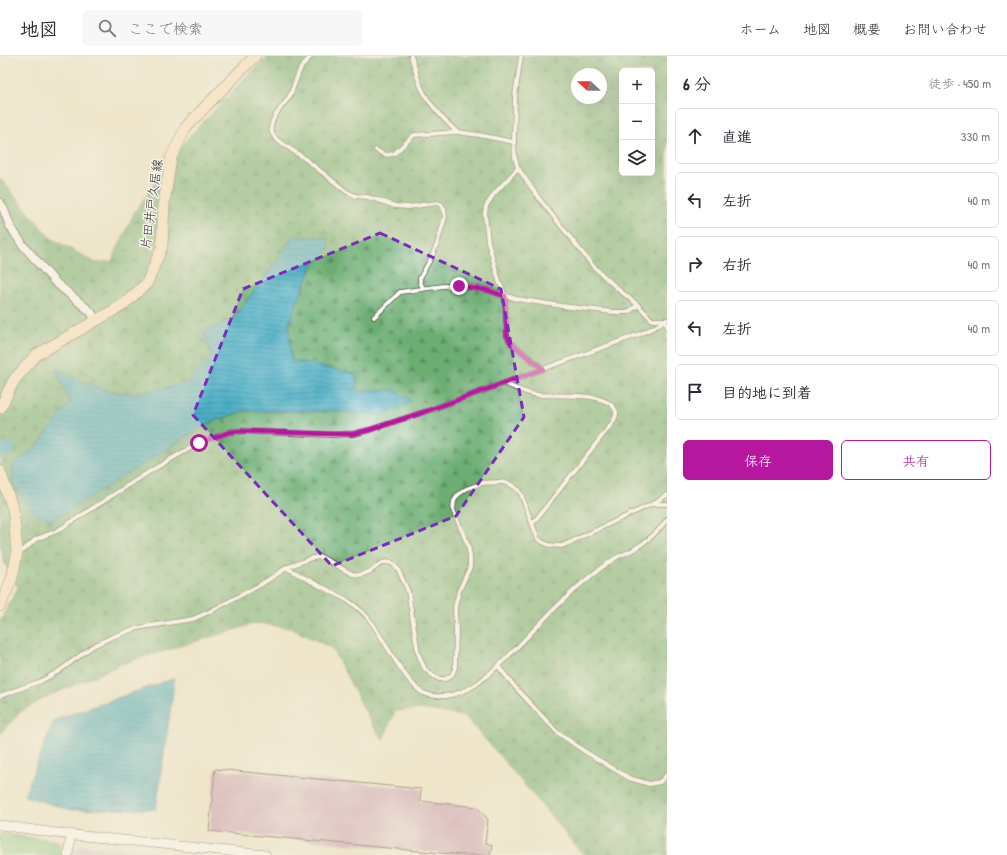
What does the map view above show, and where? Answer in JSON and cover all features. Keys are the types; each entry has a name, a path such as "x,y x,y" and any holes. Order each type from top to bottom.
{"main road":[{"name":"片田井戸久居線","path":"0,408 14,380 36,355 123,305 147,283 162,247 164,204 171,158 186,127 255,56"},
{"path":"0,471 13,510 17,554 12,578 0,606"}],"street":[{"path":"0,203 10,226 22,244 55,282 91,312 96,320"},
{"path":"0,825 27,830 266,855"},
{"path":"68,855 71,834"}],"lane":[{"path":"311,56 304,63 289,96 273,119 271,130 273,136 347,192 356,196 367,197 395,206 408,207 437,202 441,204 444,209 444,217 437,244 420,278 423,288"},
{"path":"411,56 422,88 428,100 444,120 457,132"},
{"path":"521,56 515,96 514,142 515,158 518,168 538,197 593,266 638,305 652,320 666,320"},
{"path":"376,150 389,156 395,153 414,135 457,132 514,142"},
{"path":"518,168 494,194 486,206 485,214 488,242 491,257 505,296 507,336 511,343 543,369"},
{"path":"374,317 400,292 443,286 459,286 487,290 517,299 613,312 628,312 638,305"},
{"path":"17,554 36,539 57,531 117,494 152,470 199,443 230,432 240,431 353,434 369,430 424,412 640,334 666,320"},
{"path":"666,320 667,326"},
{"path":"504,383 521,391 537,395 591,397 600,399 610,403 616,411 616,416 610,426 533,523"},
{"path":"0,696 41,681 59,671 93,646 112,637 137,628 194,619 260,585 286,567 312,558 321,557 352,574 360,575 371,571 385,562 392,563 398,569 408,591 418,653 422,663 425,669 432,675 439,679 446,679 452,675 455,668 455,607 459,592 470,567 468,545 453,510 454,501 458,495 466,489 482,483 508,483 516,488 521,494 538,539 544,544 562,546 652,504 667,495"},
{"path":"652,504 667,504"},
{"path":"286,567 302,577 348,600 358,608 371,622 399,666 416,688 423,693 430,695 445,696 463,691 478,683 498,666 578,586 618,557 651,538 663,526 667,519"},
{"path":"498,666 515,687 557,732 584,751 629,778 649,784 660,782 667,775"}],"highlighted area":[{"path":"380,233 501,289 524,417 456,516 332,566 193,415 243,289"}],"shaded area":[{"path":"83,845 177,855 73,855 73,851"}],"green space":[{"path":"268,56 667,56 667,855 586,855 578,849 466,717 424,709 395,711 383,739 373,726 332,648 290,628 257,623 124,663 44,698 20,712 0,734 0,621 18,588 4,562 0,542 0,178 49,237 96,263 112,261 134,213 188,138","holes":["294,236 330,248 312,266 289,323 291,360 355,374 357,391 395,390 382,414 327,411 243,411 207,424 13,483 13,465 37,446 70,402 55,369 103,390 133,394 185,384 212,357 204,333 236,316"]},
{"path":"0,834 57,841 65,851 64,855 0,855"}],"water":[{"path":"294,236 327,237 330,248 312,266 289,323 291,360 356,374 357,391 395,390 412,402 382,414 327,411 243,411 207,424 51,521 30,509 13,483 13,465 37,446 70,402 55,369 103,390 133,394 185,384 212,357 204,333 236,316"},
{"path":"175,678 156,809 71,810 24,796 54,720"}],"building":[{"path":"215,769 421,789 420,801 477,807 488,820 485,843 492,845 490,855 462,855 209,831"}],"waterway":[{"path":"1,451 9,449"}],"route":[{"path":"199,443 230,432 240,431 353,434 424,412 543,369 511,343 507,336 505,296 487,290 459,286"}]}
